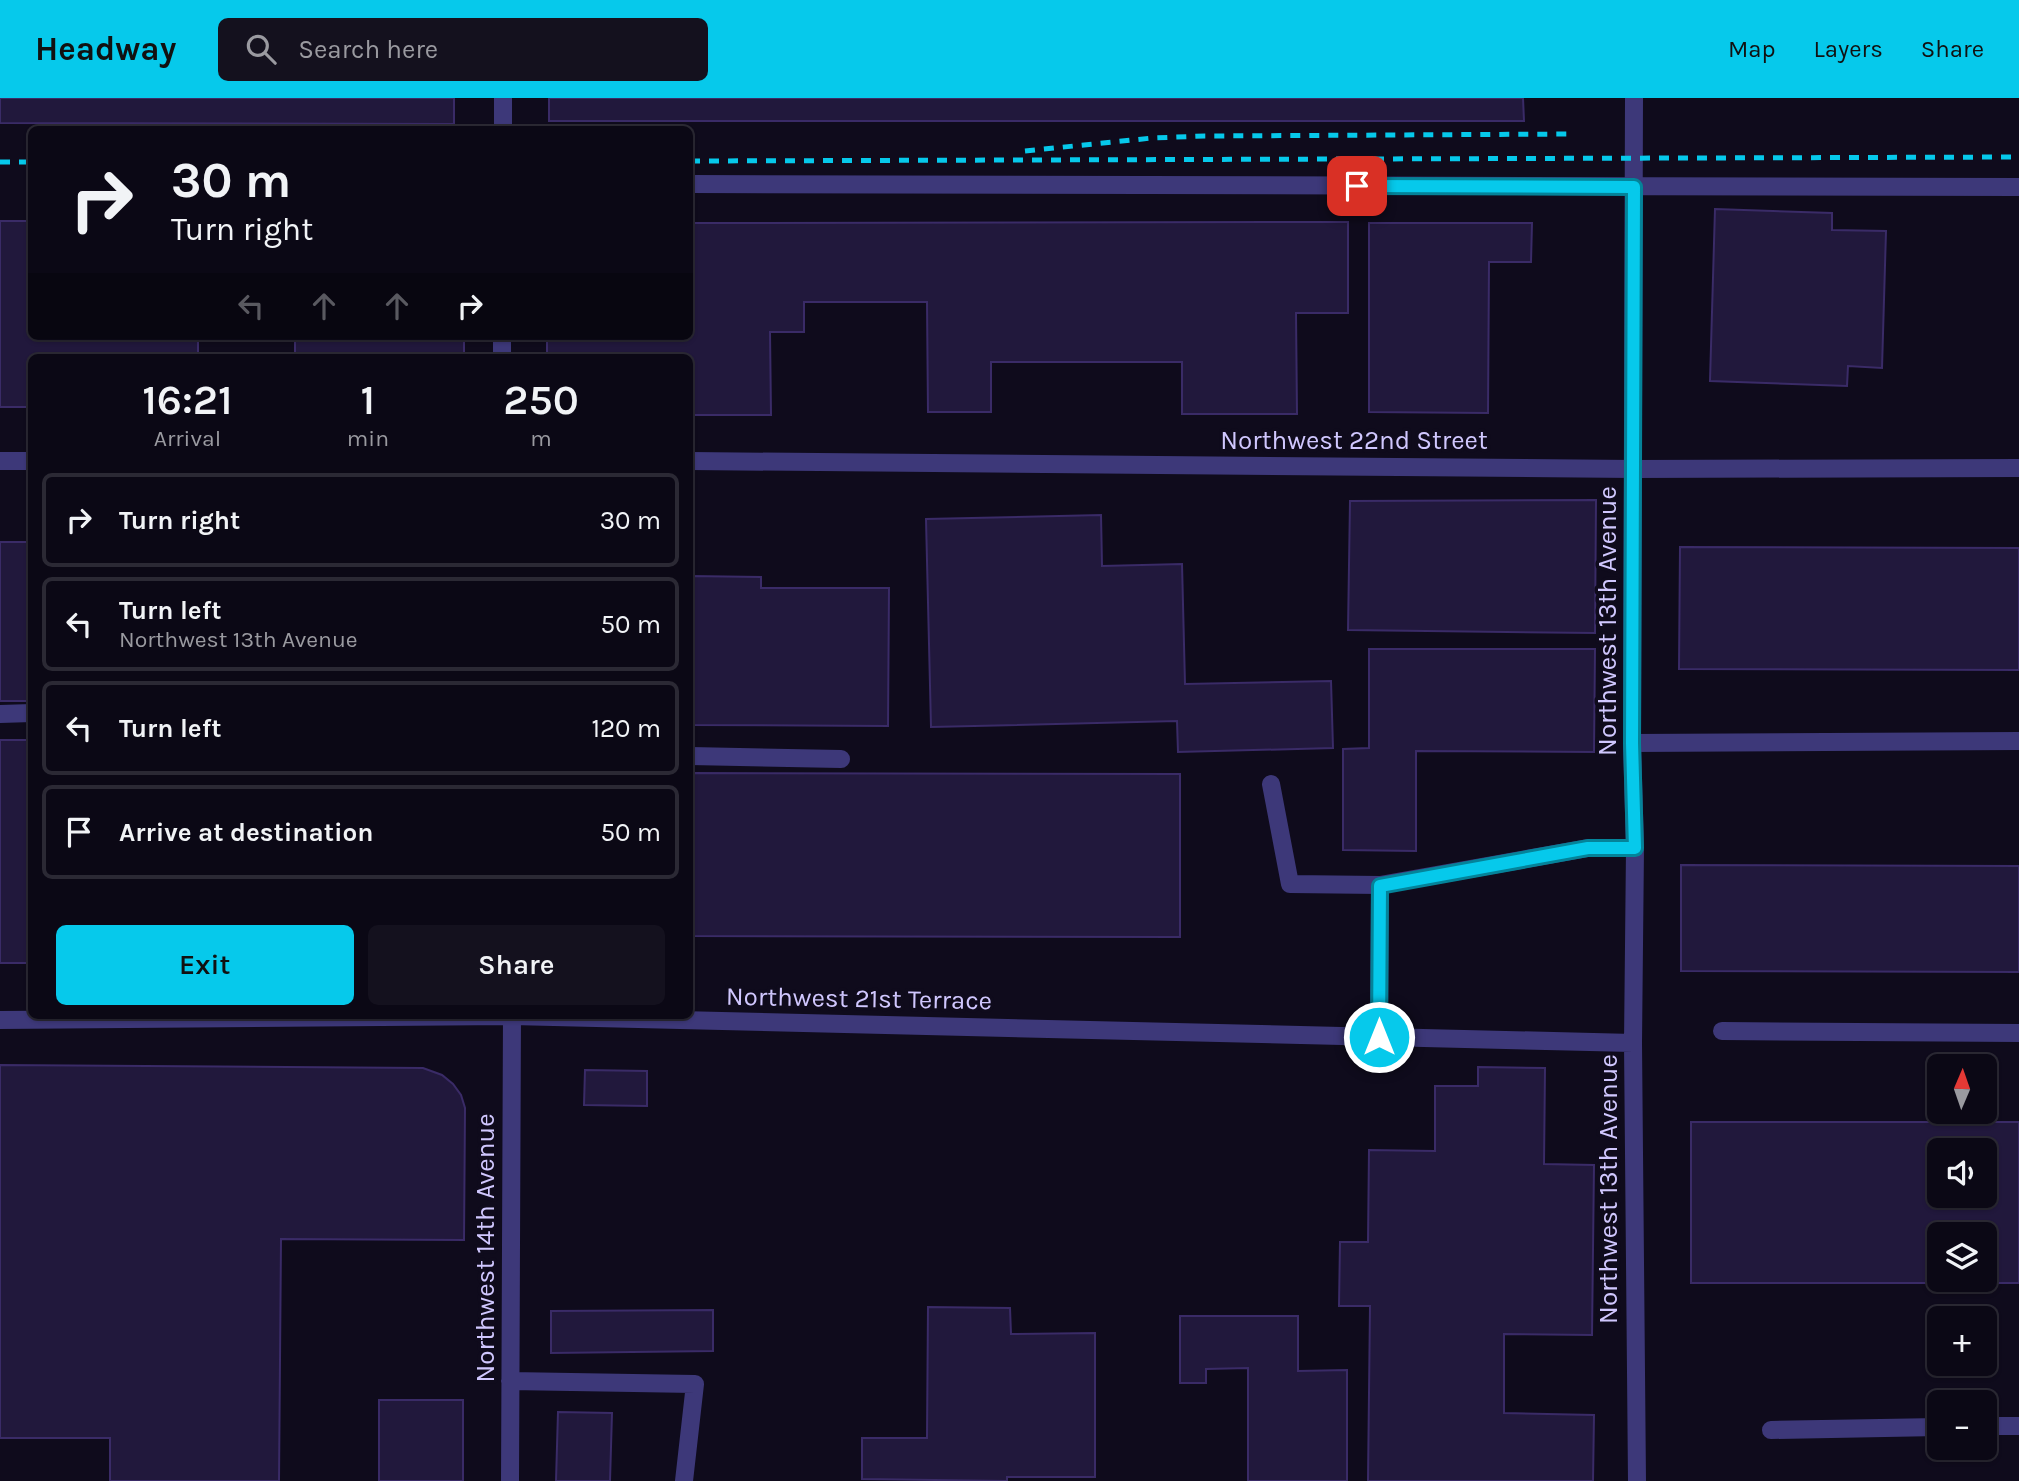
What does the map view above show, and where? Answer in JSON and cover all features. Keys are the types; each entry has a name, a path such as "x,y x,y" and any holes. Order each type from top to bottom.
{"street":[{"path":"503,98 503,126"},
{"name":"Northwest 13th Avenue","path":"1634,98 1632,743 1635,848 1633,1044 1637,1481"},
{"path":"693,184 2019,187"},
{"path":"0,461 28,461"},
{"name":"Northwest 22nd Street","path":"693,461 1634,469 2019,468"},
{"path":"0,713 28,713"},
{"path":"1632,743 2019,741"},
{"path":"693,757 841,759"},
{"path":"1271,784 1290,884 1380,886 1588,848 1635,848"},
{"path":"1379,1037 1380,886"},
{"name":"Northwest 21st Terrace","path":"0,1020 128,1019"},
{"name":"Northwest 14th Avenue","path":"510,1481 512,1019"},
{"name":"Northwest 21st Terrace","path":"636,1019 1633,1044"},
{"path":"1722,1031 2019,1033"},
{"path":"510,1381 695,1384 684,1481"},
{"path":"1997,1426 2019,1426"},
{"path":"1771,1430 1927,1427"}],"building":[{"path":"0,98 454,98 454,124 0,123"},
{"path":"549,98 1523,98 1524,121 549,121"},
{"path":"1715,209 1832,213 1832,230 1886,231 1882,368 1848,366 1847,386 1710,381"},
{"path":"0,221 28,221 28,340 198,340 198,354 28,354 28,407 0,407"},
{"path":"1348,222 1348,313 1296,313 1297,414 1182,414 1182,362 991,362 991,412 928,412 927,302 804,302 804,332 770,332 771,415 693,415 693,354 547,354 547,340 693,340 693,223"},
{"path":"1369,223 1532,223 1531,262 1489,262 1488,413 1369,412"},
{"path":"295,340 464,340 464,354 295,354"},
{"path":"1596,500 1595,633 1348,630 1350,501"},
{"path":"1101,515 1102,566 1182,564 1185,684 1331,681 1333,748 1178,752 1177,721 931,727 926,519"},
{"path":"0,542 28,542 28,701 0,701"},
{"path":"1680,547 2019,548 2019,670 1679,669"},
{"path":"693,576 761,577 761,588 889,588 888,726 693,725"},
{"path":"1369,649 1595,649 1594,752 1416,751 1416,851 1343,850 1343,749 1369,748"},
{"path":"0,740 28,740 28,963 0,963"},
{"path":"693,773 1180,774 1180,937 693,936"},
{"path":"1681,865 2019,866 2019,972 1681,971"},
{"path":"0,1065 423,1068 442,1075 461,1095 465,1108 464,1240 281,1239 279,1481 110,1481 110,1438 0,1438"},
{"path":"1478,1067 1545,1068 1544,1164 1594,1165 1592,1335 1504,1334 1504,1413 1594,1415 1593,1481 1368,1481 1370,1306 1339,1306 1340,1242 1368,1242 1369,1150 1435,1151 1435,1086 1478,1086"},
{"path":"585,1070 647,1071 647,1106 584,1105"},
{"path":"1691,1122 2019,1122 2019,1283 1997,1283 1997,1222 1927,1222 1927,1283 1691,1283"},
{"path":"928,1307 1010,1308 1011,1334 1095,1333 1095,1477 1007,1477 1007,1481 862,1479 862,1438 927,1438"},
{"path":"713,1310 713,1351 551,1353 551,1311"},
{"path":"1180,1316 1298,1316 1298,1371 1347,1370 1347,1481 1248,1481 1248,1368 1206,1369 1206,1383 1180,1383"},
{"path":"379,1400 463,1400 463,1481 379,1481"},
{"path":"558,1412 612,1413 610,1481 556,1481"}],"railway":[{"path":"1025,151 1152,138 1205,136 1574,134"},
{"path":"693,161 2019,157"},
{"path":"0,162 28,162"}],"route":[{"path":"1357,186 1634,187 1632,743 1635,848 1588,848 1380,886 1379,1037"}]}
